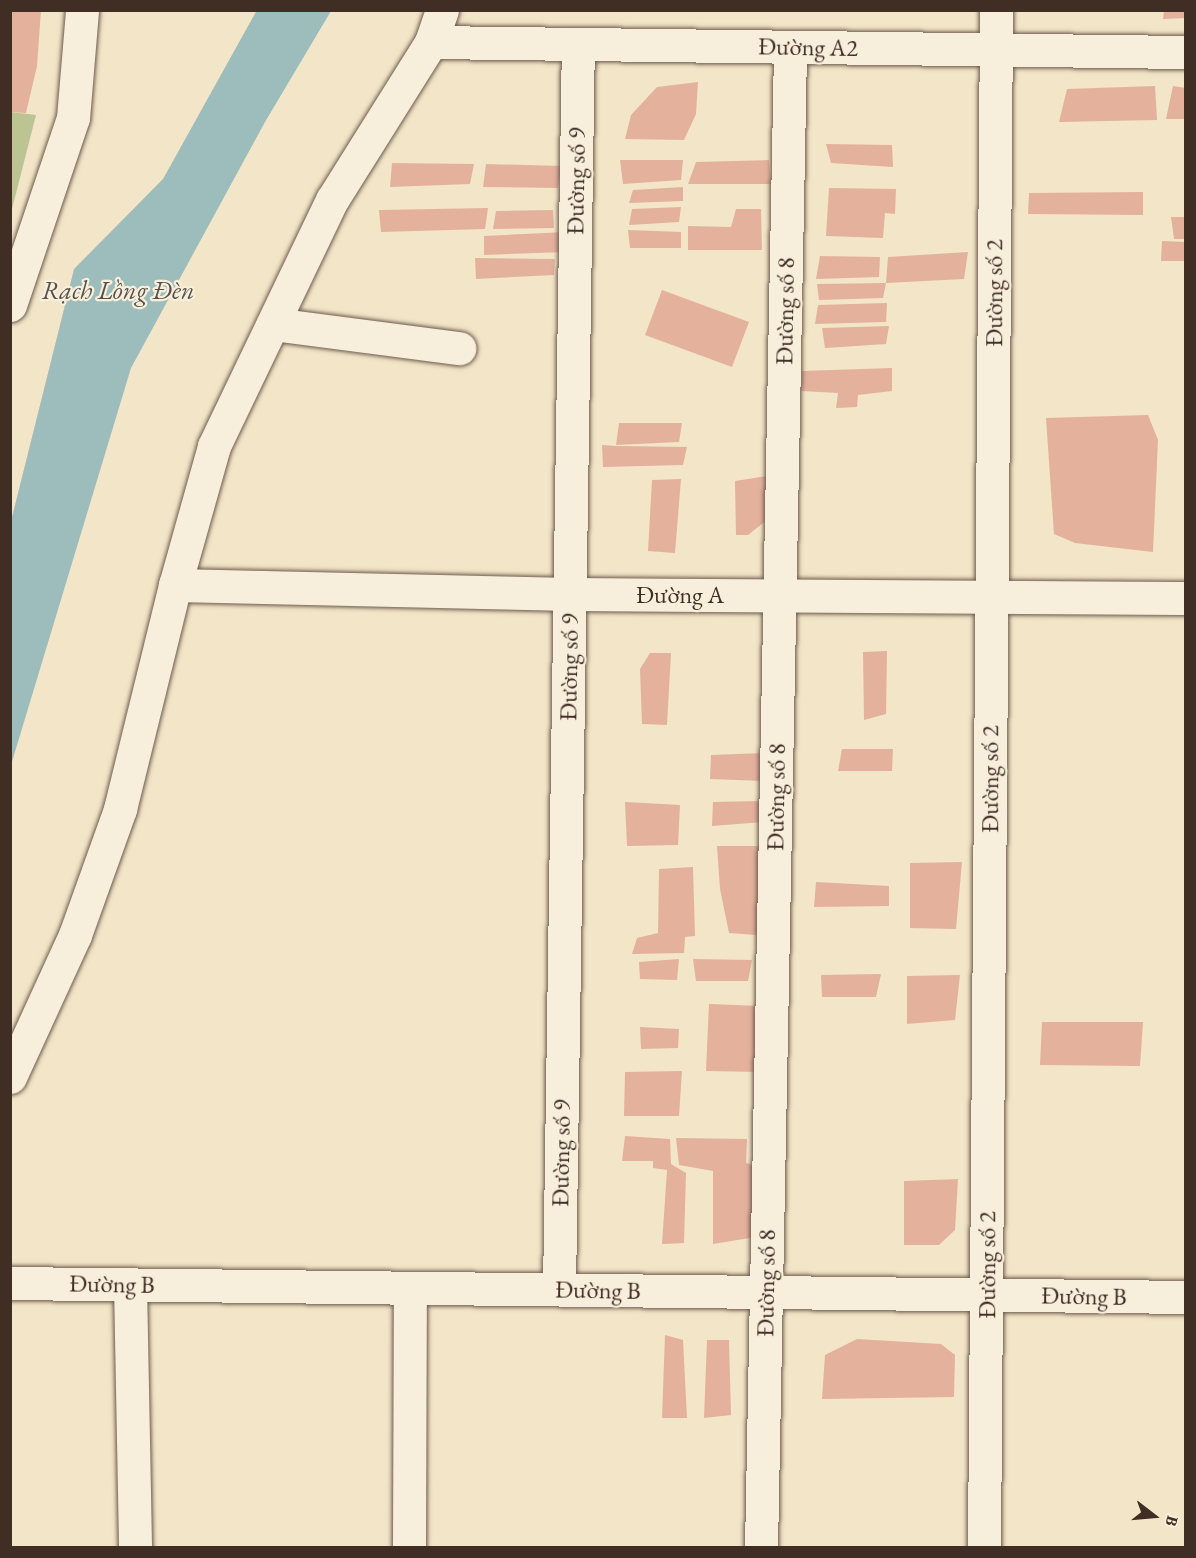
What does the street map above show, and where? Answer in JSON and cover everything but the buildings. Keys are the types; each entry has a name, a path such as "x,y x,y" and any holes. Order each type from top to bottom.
{"street":[{"path":"10,305 73,118 82,10"},
{"path":"10,1077 75,935 120,809 175,585 214,446 332,200 431,42 442,10"},
{"name":"Đường số 2","path":"984,1548 996,10"},
{"name":"Đường A2","path":"431,42 1185,52"},
{"name":"Đường số 9","path":"559,1289 578,44"},
{"name":"Đường số 8","path":"761,1548 790,47"},
{"path":"273,324 459,348"},
{"name":"Đường A","path":"175,585 570,594 1185,598"},
{"name":"Đường B","path":"10,1282 1185,1298"},
{"path":"130,1284 135,1548"},
{"path":"410,1288 410,1548"}],"green space":[{"path":"11,112 36,115 11,213"}],"water":[{"name":"Rạch Lồng Đèn","path":"257,10 331,11 265,122 131,368 11,765 11,521 74,269 163,179"}]}
